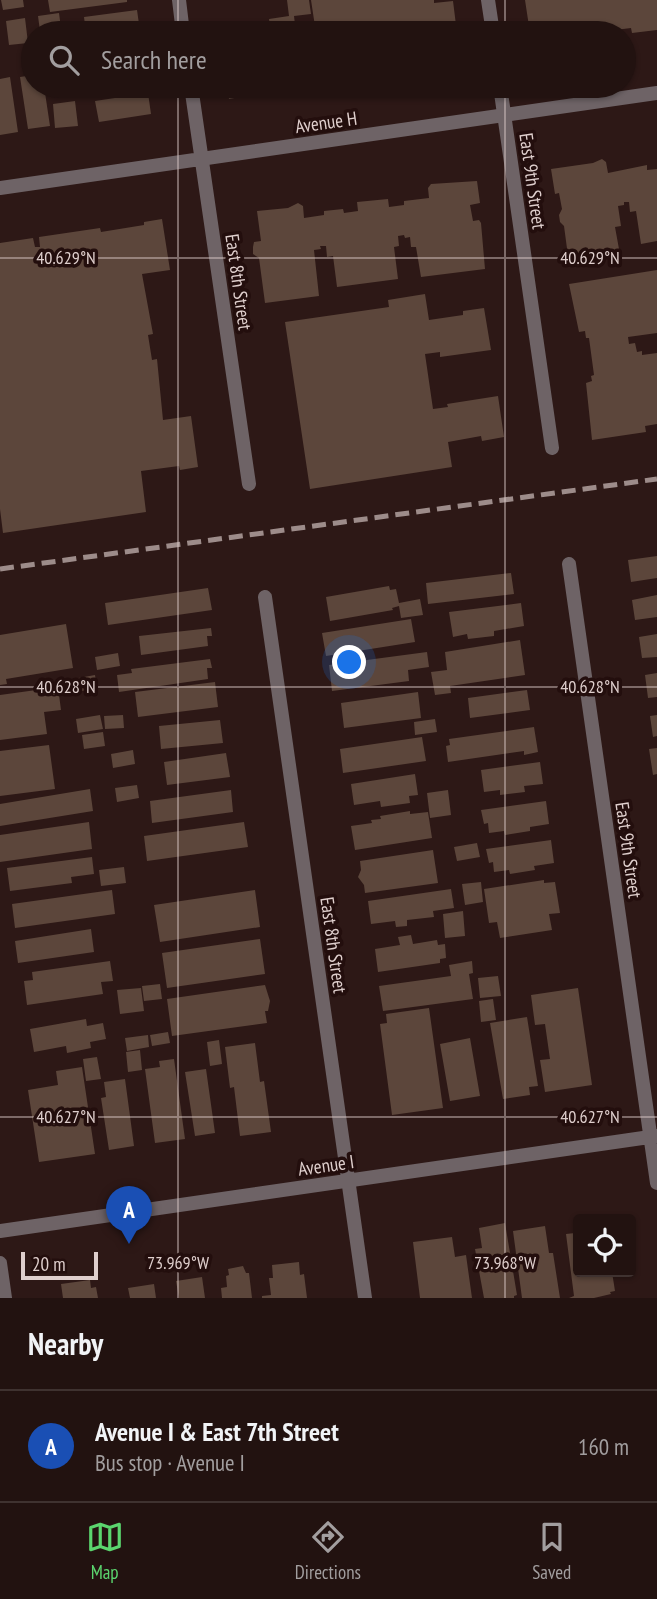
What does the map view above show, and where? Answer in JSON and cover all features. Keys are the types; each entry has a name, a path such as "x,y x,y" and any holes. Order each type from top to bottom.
{"street":[{"path":"179,0 182,21"},
{"path":"488,0 491,21"},
{"name":"Avenue H","path":"636,96 657,93"},
{"name":"East 8th Street","path":"193,98 248,484"},
{"name":"East 9th Street","path":"502,98 552,449"},
{"name":"Avenue H","path":"0,188 624,98"},
{"name":"East 9th Street","path":"569,564 654,1137 657,1183"},
{"name":"East 8th Street","path":"265,597 365,1298"},
{"name":"Avenue I","path":"0,1231 654,1137"},
{"path":"0,1263 5,1298"}],"building":[{"path":"1,0 23,0 24,7 3,10"},
{"path":"48,0 127,0 127,2 50,12"},
{"path":"287,0 309,0 311,14 294,16 295,21 269,21 289,16"},
{"path":"311,0 434,0 434,3 453,1 456,21 314,21"},
{"path":"525,0 657,0 657,30 636,33 636,21 528,21"},
{"path":"137,10 139,21 84,21 84,17"},
{"path":"59,13 60,21 39,21 38,16"},
{"path":"25,18 25,21 21,21 21,44 9,45 6,21"},
{"path":"10,77 18,132 0,135 0,79"},
{"path":"23,98 46,98 50,126 28,129"},
{"path":"149,98 151,114 99,122 95,101"},
{"path":"75,101 78,126 55,128 53,104"},
{"path":"602,159 606,162 608,173 647,165 647,170 657,169 657,241 641,244 636,211 630,212 629,202 624,202 624,205 618,206 621,226 615,227 619,249 608,254 601,251 568,256 564,226 559,215 562,209 559,193 555,194 551,169 593,163"},
{"path":"477,181 480,203 470,205 473,221 479,220 481,223 485,269 421,277 416,247 411,247 410,237 405,238 404,235 398,236 399,246 394,247 398,279 337,287 333,256 327,257 326,246 320,246 321,249 314,250 319,296 265,303 259,258 253,254 254,242 261,241 257,211 288,208 298,203 303,206 304,218 324,215 324,211 358,211 357,202 388,199 389,207 404,205 404,201 429,198 428,188 431,184"},
{"path":"162,219 170,270 142,274 153,334 148,335 152,360 157,359 163,420 191,416 198,467 180,470 179,466 141,471 146,512 3,533 0,509 0,243 33,238 35,247 40,247 39,237 100,228 101,232 144,225 144,222"},
{"path":"657,270 657,333 628,337 629,344 635,343 637,352 642,351 642,355 657,353 657,424 645,426 646,432 592,440 586,383 592,381 591,376 594,375 589,338 586,338 585,331 579,332 569,284"},
{"path":"425,294 429,320 463,315 463,311 484,308 491,350 440,357 440,352 425,354 433,409 448,407 447,404 498,396 504,437 482,441 481,436 448,442 452,467 310,489 285,322 389,307 388,300"},
{"path":"657,556 657,578 631,582 628,560"},
{"path":"511,573 514,594 428,604 426,583"},
{"path":"389,586 390,590 396,589 399,603 420,599 423,615 401,618 399,606 392,608 393,610 330,621 326,597"},
{"path":"208,588 212,610 108,625 105,603"},
{"path":"657,595 657,617 635,620 632,600"},
{"path":"521,603 524,626 494,631 494,636 468,639 467,634 453,637 449,612"},
{"path":"411,619 415,642 326,656 322,633"},
{"path":"66,624 73,668 6,679 7,684 0,685 0,635"},
{"path":"211,628 212,636 207,636 208,646 141,655 139,636"},
{"path":"657,634 657,657 642,658 639,637"},
{"path":"520,640 525,675 450,686 451,693 435,695 431,672 447,670 445,652"},
{"path":"427,652 429,667 408,670 409,681 332,691 329,665"},
{"path":"118,653 120,666 97,670 95,657"},
{"path":"210,659 212,668 207,668 208,679 119,692 117,675 132,673 131,669"},
{"path":"657,673 657,697 648,698 645,675"},
{"path":"95,675 97,689 74,692 73,679"},
{"path":"215,682 218,707 138,717 135,692"},
{"path":"58,687 61,710 44,712 47,734 0,740 0,695"},
{"path":"527,690 530,710 470,718 468,698"},
{"path":"418,692 421,718 344,728 341,703"},
{"path":"100,715 103,729 78,733 76,719"},
{"path":"123,715 124,728 105,729 104,716"},
{"path":"657,715 657,736 653,737 650,716"},
{"path":"435,719 437,732 415,735 414,722"},
{"path":"220,720 223,743 161,749 159,726"},
{"path":"534,727 538,752 524,755 524,751 448,762 446,746 450,745 449,739"},
{"path":"103,732 105,746 84,749 82,735"},
{"path":"422,737 426,761 343,773 340,749"},
{"path":"49,745 55,789 0,796 0,751"},
{"path":"657,748 657,774 653,775 649,749"},
{"path":"133,750 135,764 113,768 111,754"},
{"path":"226,753 230,777 167,785 164,762"},
{"path":"540,762 543,784 524,786 525,792 500,795 500,790 484,792 481,770"},
{"path":"415,774 418,795 409,796 410,803 381,807 380,801 354,805 351,784"},
{"path":"137,785 139,798 117,802 115,788"},
{"path":"90,789 93,811 0,826 0,804"},
{"path":"231,790 233,812 152,823 150,801"},
{"path":"448,790 451,815 430,818 427,793"},
{"path":"546,801 549,824 530,827 530,831 505,835 504,831 489,833 488,823 484,824 481,810"},
{"path":"410,811 410,814 428,812 432,838 355,850 351,826 372,823 371,820 381,819 380,816"},
{"path":"89,822 92,849 0,862 0,835"},
{"path":"244,822 248,847 147,861 144,836"},
{"path":"551,840 554,863 534,866 535,870 510,874 509,870 494,872 493,862 489,863 486,849"},
{"path":"477,843 480,857 457,861 454,847"},
{"path":"433,850 438,883 365,893 364,885 358,877 361,870 360,861"},
{"path":"92,857 94,874 71,877 72,883 10,891 7,868"},
{"path":"124,867 126,883 101,886 99,870"},
{"path":"544,880 544,883 555,882 560,913 549,914 552,930 500,938 497,922 489,923 484,889"},
{"path":"481,882 483,902 465,905 462,884"},
{"path":"451,889 454,908 433,911 434,917 407,920 407,926 396,927 395,921 371,924 368,901"},
{"path":"112,890 115,914 15,928 12,904"},
{"path":"255,890 260,927 160,942 154,905"},
{"path":"463,911 465,936 445,938 443,914"},
{"path":"91,929 94,952 18,963 15,941"},
{"path":"411,935 413,944 437,940 438,945 445,944 446,958 440,959 440,963 378,972 375,949 400,945 398,937"},
{"path":"260,939 265,974 167,988 162,953"},
{"path":"110,961 113,981 101,982 103,994 27,1005 24,981 33,980 32,972"},
{"path":"472,961 473,973 469,974 473,999 383,1011 379,986 451,976 449,965"},
{"path":"498,976 501,996 480,998 478,978"},
{"path":"160,984 162,999 144,1001 142,986"},
{"path":"265,985 270,1001 268,1011 265,1011 267,1023 172,1036 167,999"},
{"path":"141,988 144,1011 120,1014 117,990"},
{"path":"578,988 592,1085 545,1092 540,1060 550,1059 545,1024 535,1025 531,995"},
{"path":"493,999 496,1020 481,1022 479,1001"},
{"path":"429,1008 443,1108 392,1115 380,1024 387,1023 386,1014"},
{"path":"527,1017 538,1086 529,1087 530,1095 503,1099 490,1023"},
{"path":"86,1019 87,1026 103,1023 106,1039 90,1042 91,1048 67,1053 66,1046 34,1052 30,1029"},
{"path":"168,1032 170,1043 152,1046 150,1035"},
{"path":"148,1035 149,1047 127,1051 125,1038"},
{"path":"470,1038 480,1096 450,1101 440,1044"},
{"path":"219,1040 222,1064 210,1066 207,1042"},
{"path":"255,1043 260,1082 264,1081 271,1132 240,1136 234,1087 230,1088 225,1047"},
{"path":"140,1050 142,1070 128,1072 126,1052"},
{"path":"97,1057 101,1079 86,1081 83,1059"},
{"path":"174,1059 185,1139 155,1143 145,1069 160,1067 159,1061"},
{"path":"82,1067 95,1154 39,1162 28,1090 58,1085 56,1071"},
{"path":"206,1069 215,1133 195,1136 185,1072"},
{"path":"125,1079 134,1146 109,1150 101,1098 106,1097 104,1082"},
{"path":"505,1223 517,1295 514,1298 484,1298 475,1249 482,1248 479,1228"},
{"path":"545,1226 549,1253 553,1253 560,1298 522,1298 513,1231"},
{"path":"573,1233 573,1277 613,1277 615,1291 594,1298 569,1298 574,1296 566,1234"},
{"path":"452,1237 455,1257 466,1255 472,1298 420,1298 413,1242"},
{"path":"299,1262 300,1275 304,1274 307,1298 262,1298 271,1295 269,1278 273,1278 272,1265"},
{"path":"243,1266 246,1273 249,1273 252,1298 222,1298 221,1288 227,1287 228,1269"},
{"path":"202,1277 205,1298 179,1298 176,1281"},
{"path":"90,1280 91,1288 96,1287 98,1298 63,1298 61,1284"},
{"path":"154,1284 156,1298 130,1298 128,1288"}],"railway":[{"path":"0,569 657,479"}],"place":[{"name":"Avenue I & East 7th Street","path":"129,1244"}]}
